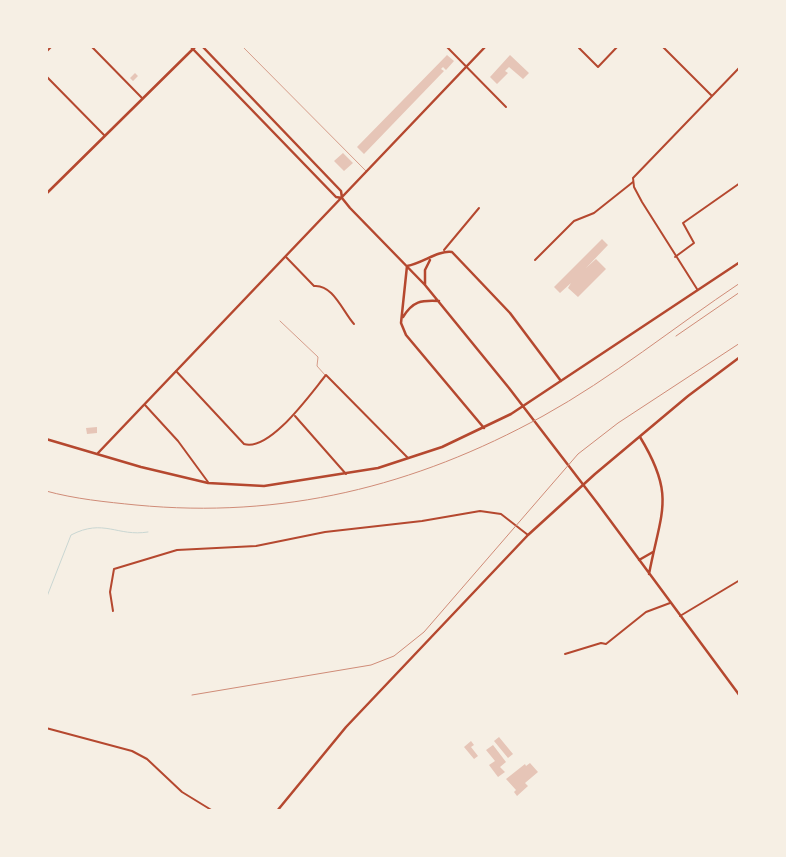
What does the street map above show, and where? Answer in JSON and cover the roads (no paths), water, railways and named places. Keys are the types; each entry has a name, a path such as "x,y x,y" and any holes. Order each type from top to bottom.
{"main road":[{"path":"46,194 196,46"},
{"path":"202,46 341,191 342,198 439,301 598,504 740,696"},
{"path":"98,454 486,46"},
{"path":"192,48 336,197 342,198"},
{"path":"407,266 431,258 444,250 452,252 510,312 561,381"},
{"path":"425,285 425,270 431,258"},
{"path":"46,439 160,472 208,483 264,486 346,474 409,459 484,428 511,414 740,262"},
{"path":"407,266 401,323 406,335 484,428"},
{"path":"402,318 415,302 422,300 439,301"},
{"path":"277,811 346,727 528,535 640,437 740,357"},
{"path":"640,437 658,472 664,492 661,520 650,574"},
{"path":"639,560 654,551"}],"street":[{"path":"46,52 52,46"},
{"path":"91,46 142,98"},
{"path":"446,46 506,107"},
{"path":"578,48 598,66 618,46"},
{"path":"662,46 712,96"},
{"path":"535,260 574,221 594,213 633,182 633,178 740,67"},
{"path":"46,76 104,135"},
{"path":"633,182 675,257 697,289"},
{"path":"675,257 694,243 683,223 740,183"},
{"path":"444,250 479,208"},
{"path":"286,257 314,286 320,285 328,288 354,324"},
{"path":"176,372 244,444 250,446 259,443 294,415 326,376 409,459"},
{"path":"145,405 178,440 208,483"},
{"path":"294,415 346,474"},
{"path":"113,611 110,592 114,569 177,550 256,546 325,532 422,521 480,511 501,514 528,535"},
{"path":"680,616 740,580"},
{"path":"565,654 601,643 606,644 646,612 670,603"},
{"path":"46,728 132,752 147,759 182,792 213,811"}],"lane":[{"path":"242,46 366,171"},
{"path":"280,321 318,357 316,366 326,376"}],"waterway":[{"path":"46,599 71,535 93,528 137,533 148,532"}],"railway":[{"path":"46,491 79,498 136,505 190,508 243,507 295,502 346,492 396,479 446,462 494,441 543,416 618,369 740,283"},
{"path":"676,336 740,292"},
{"path":"192,695 371,665 394,656 424,632 578,454 618,423 740,343"}]}
